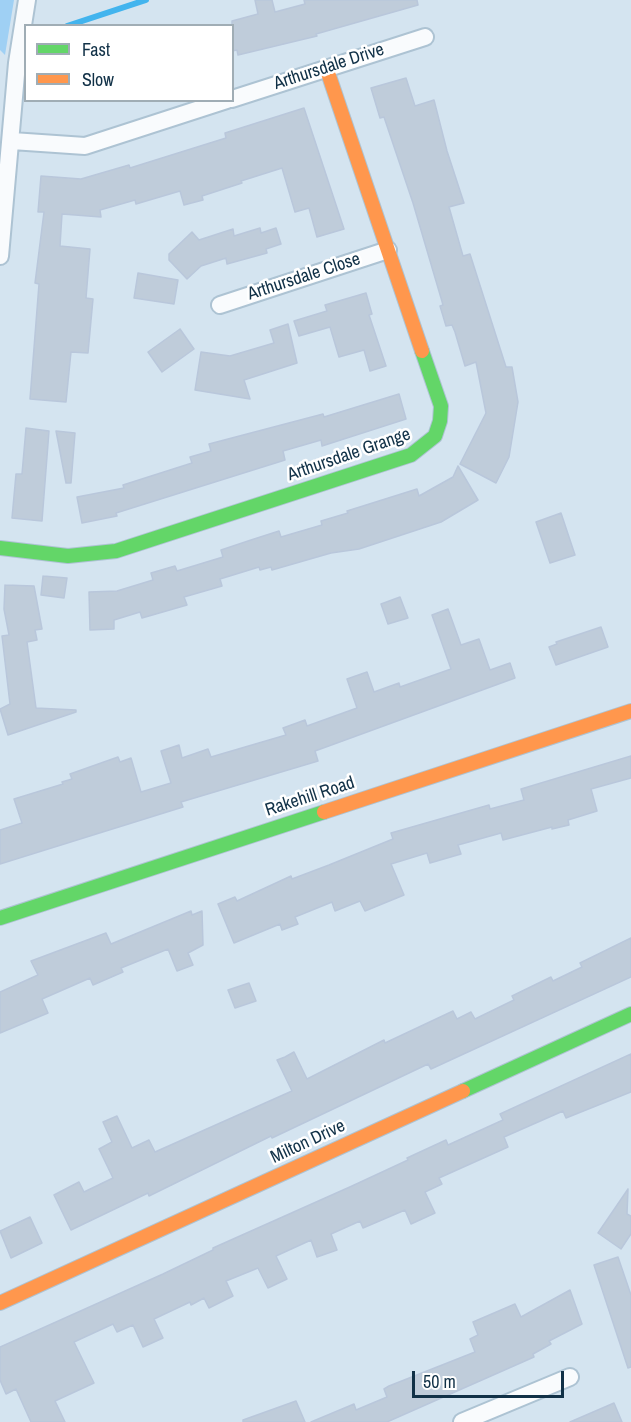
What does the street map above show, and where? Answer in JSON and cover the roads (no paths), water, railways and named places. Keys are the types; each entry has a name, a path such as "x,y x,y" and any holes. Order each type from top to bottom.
{"street":[{"path":"0,256 12,141 17,63 27,0"},
{"name":"Arthursdale Drive","path":"234,98 425,37"},
{"name":"Arthursdale Grange","path":"0,548 68,556 116,550 411,455 435,436 440,421 441,406 326,68"},
{"path":"12,141 85,146 220,102"},
{"name":"Arthursdale Close","path":"220,305 388,250"},
{"name":"Rakehill Road","path":"0,918 631,711"},
{"name":"Milton Drive","path":"0,1303 631,1014"},
{"path":"462,1422 570,1377"}],"waterway":[{"path":"73,24 146,0"}]}
